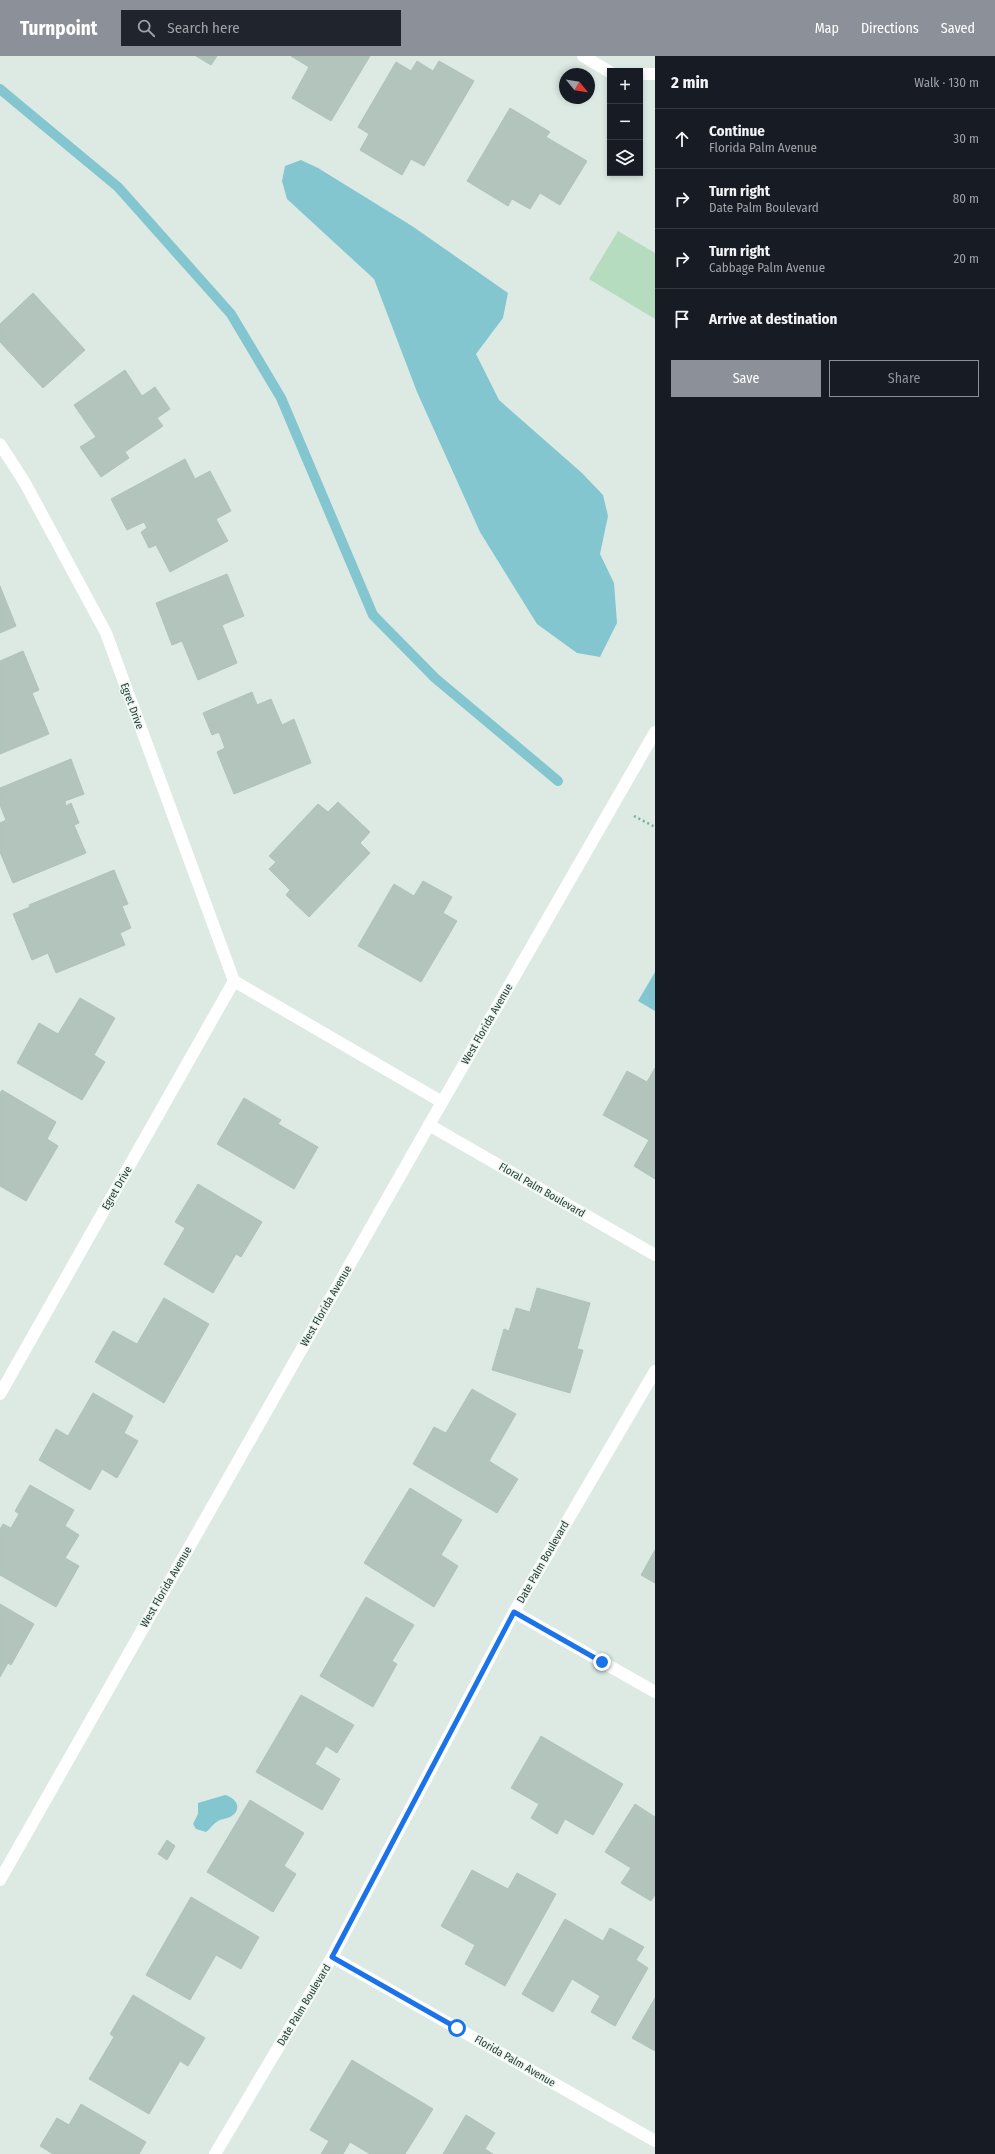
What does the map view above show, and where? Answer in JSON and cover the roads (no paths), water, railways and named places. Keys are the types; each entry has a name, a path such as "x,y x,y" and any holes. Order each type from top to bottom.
{"street":[{"path":"583,56 607,70"},
{"path":"643,74 655,74"},
{"name":"Egret Drive","path":"0,444 24,483 106,633 234,981 0,1394"},
{"name":"West Florida Avenue","path":"0,1880 442,1102 655,732"},
{"path":"234,981 442,1102"},
{"name":"Floral Palm Boulevard","path":"429,1125 655,1255"},
{"name":"Date Palm Boulevard","path":"215,2154 332,1957 514,1612 655,1371"},
{"path":"514,1612 655,1692"},
{"name":"Florida Palm Avenue","path":"332,1957 655,2141"}],"water":[{"path":"301,160 318,168 412,226 508,293 503,318 476,354 499,400 582,473 603,495 608,516 600,554 614,583 617,623 600,657 577,653 537,624 480,532 417,392 374,279 287,199 282,181 285,166"},
{"path":"655,972 655,1011 638,1001"},
{"path":"225,1795 233,1799 237,1804 234,1814 228,1818 218,1821 206,1832 196,1829 193,1824 198,1814 198,1803"}],"waterway":[{"path":"0,89 118,187 231,314 281,398 373,615 435,678 558,781"}]}
